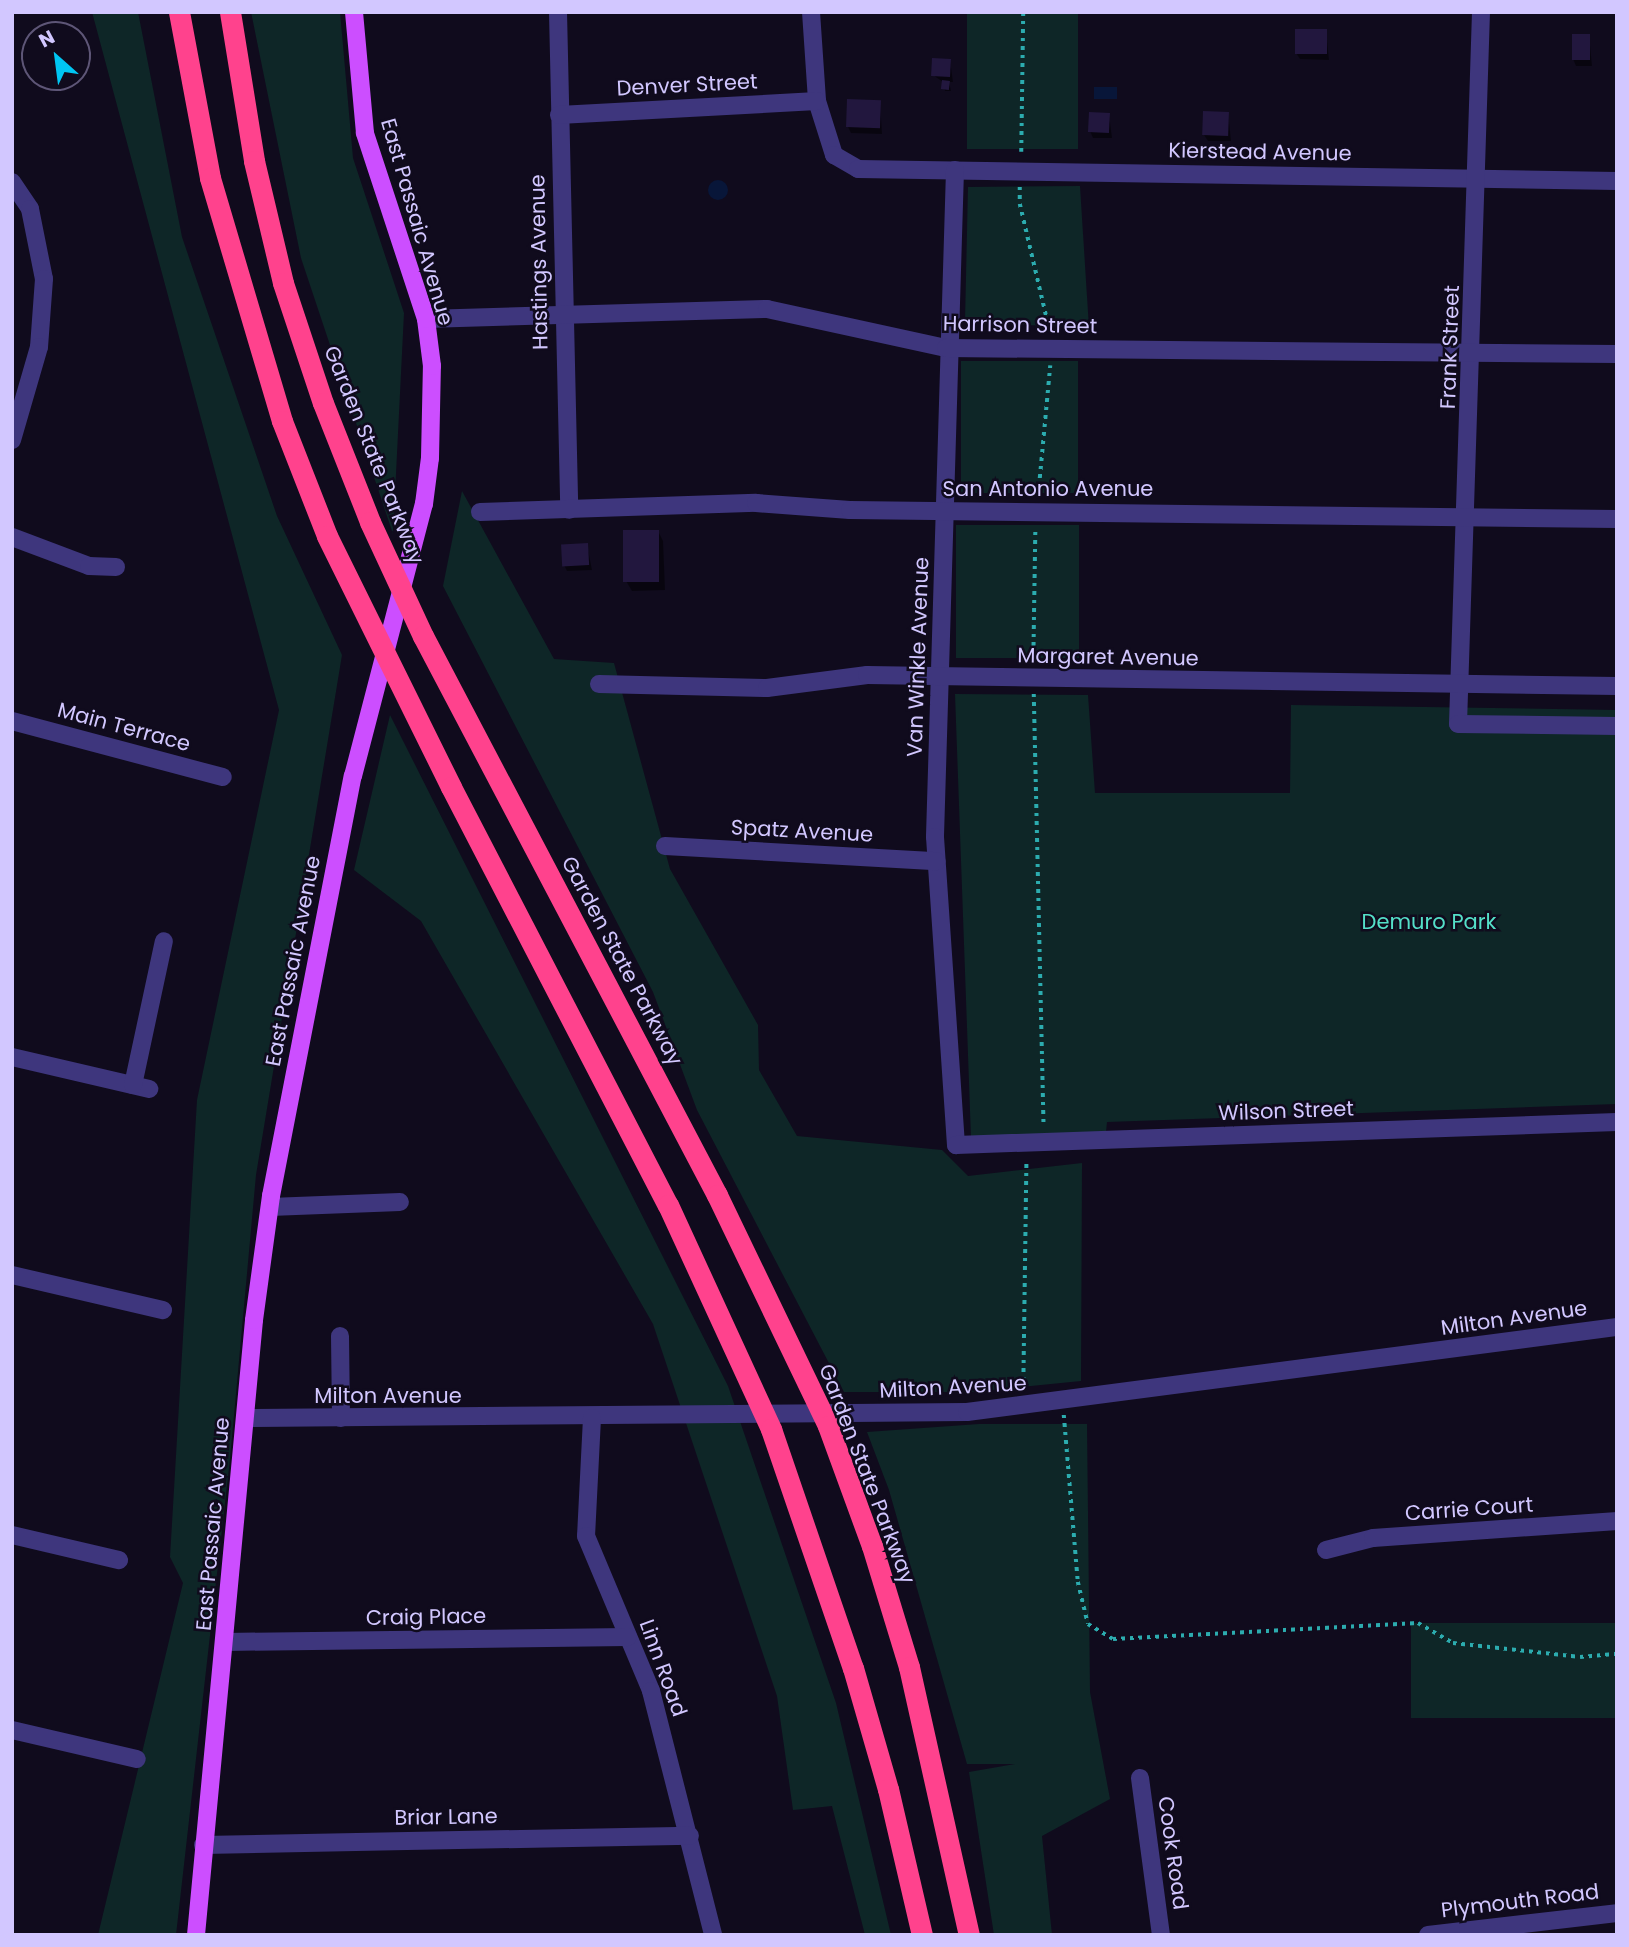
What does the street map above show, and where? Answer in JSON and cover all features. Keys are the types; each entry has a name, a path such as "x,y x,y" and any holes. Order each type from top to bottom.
{"highway":[{"path":"179,12 210,178 282,421 333,548 451,787 668,1205 771,1429 853,1668 888,1789 922,1935"},
{"name":"Garden State Parkway","path":"230,12 254,161 276,256 323,403 370,522 424,636 712,1183 828,1426 872,1546 909,1667 969,1935"}],"main road":[{"name":"East Passaic Avenue","path":"195,1935 245,1418 270,1207 335,860 374,691 411,554 430,458 432,377 426,319 365,133 354,12"}],"street":[{"name":"Hastings Avenue","path":"558,12 562,314 569,510"},
{"path":"811,12 817,101"},
{"name":"Frank Street","path":"1481,12 1468,515 1458,724 1617,726"},
{"name":"Denver Street","path":"559,115 817,101"},
{"name":"Kierstead Avenue","path":"817,101 834,155 858,169 1617,181"},
{"name":"Van Winkle Avenue","path":"955,170 946,348 937,861 956,1145"},
{"path":"12,182 30,209 44,279 39,347 12,440"},
{"name":"Harrison Street","path":"426,319 768,309 946,348 1617,354"},
{"name":"San Antonio Avenue","path":"480,512 756,503 945,512 1468,515 1617,519"},
{"path":"12,537 89,566 116,566"},
{"name":"Margaret Avenue","path":"599,684 767,688 867,675 1617,686"},
{"name":"Main Terrace","path":"12,721 223,777"},
{"name":"Spatz Avenue","path":"665,846 937,861"},
{"path":"12,1056 141,1087 164,941"},
{"name":"Wilson Street","path":"956,1145 1617,1122"},
{"path":"270,1207 400,1202"},
{"path":"12,1275 163,1310"},
{"name":"Milton Avenue","path":"245,1418 848,1415 1030,1407 1617,1327"},
{"path":"340,1336 341,1418"},
{"name":"Linn Road","path":"593,1418 586,1536 651,1691 713,1935"},
{"name":"Carrie Court","path":"1326,1550 1373,1538 1617,1521"},
{"path":"12,1535 119,1560"},
{"name":"Craig Place","path":"225,1642 628,1637"},
{"path":"12,1730 136,1759"},
{"name":"Cook Road","path":"1140,1778 1161,1935"},
{"name":"Briar Lane","path":"203,1845 690,1836"},
{"name":"Plymouth Road","path":"1428,1935 1617,1913"}],"path":[{"path":"1021,152 1024,12"},
{"path":"1020,185 1020,204 1050,332"},
{"path":"1038,496 1050,361"},
{"path":"1033,665 1035,529"},
{"path":"1034,692 1044,1142"},
{"path":"1023,1393 1026,1164"},
{"path":"1064,1415 1078,1582 1088,1624 1113,1639 1418,1623 1452,1643 1580,1657 1617,1654"}],"green space":[{"path":"92,12 138,12 182,237 277,516 342,655 256,1175 230,1459 176,1935 98,1935 183,1583 170,1557 197,1100 279,710"},
{"path":"251,12 340,12 353,158 404,313 393,534 301,258"},
{"path":"967,12 1078,12 1078,149 967,149"},
{"path":"1080,186 1089,328 965,322 968,187"},
{"path":"961,361 1078,361 1078,493 961,493"},
{"path":"462,491 554,659 614,663 670,869 758,1025 759,1070 797,1136 942,1150 968,1176 1082,1163 1081,1381 972,1392 844,1392 697,1110 653,992 443,586"},
{"path":"956,525 1079,525 1079,658 956,658"},
{"name":"Demuro Park","path":"955,694 1088,695 1095,793 1290,793 1291,705 1617,710 1617,1104 1107,1122 1106,1132 971,1138"},
{"path":"390,715 728,1386 836,1703 891,1935 865,1935 832,1806 793,1810 777,1696 653,1324 421,921 354,870"},
{"path":"979,1424 1087,1424 1090,1692 1110,1799 1042,1836 1052,1935 994,1935 969,1772 1015,1764 967,1764 889,1490 867,1432"},
{"path":"1411,1623 1617,1623 1617,1718 1411,1718"}],"water":[{"path":"1094,87 1117,87 1117,99 1094,99"},
{"path":"718,180 725,183 728,190 725,197 718,200 711,197 708,190 711,183"}],"building":[{"path":"1295,29 1327,29 1327,54 1295,54"},
{"path":"1572,34 1590,34 1590,60 1572,60"},
{"path":"932,58 951,59 950,77 931,76"},
{"path":"942,80 950,81 949,90 941,89"},
{"path":"847,99 881,100 880,128 846,127"},
{"path":"1203,111 1229,112 1228,136 1202,135"},
{"path":"1089,112 1110,113 1109,133 1088,132"},
{"path":"623,530 659,530 659,582 623,582"},
{"path":"588,543 589,565 562,566 561,544"}]}
